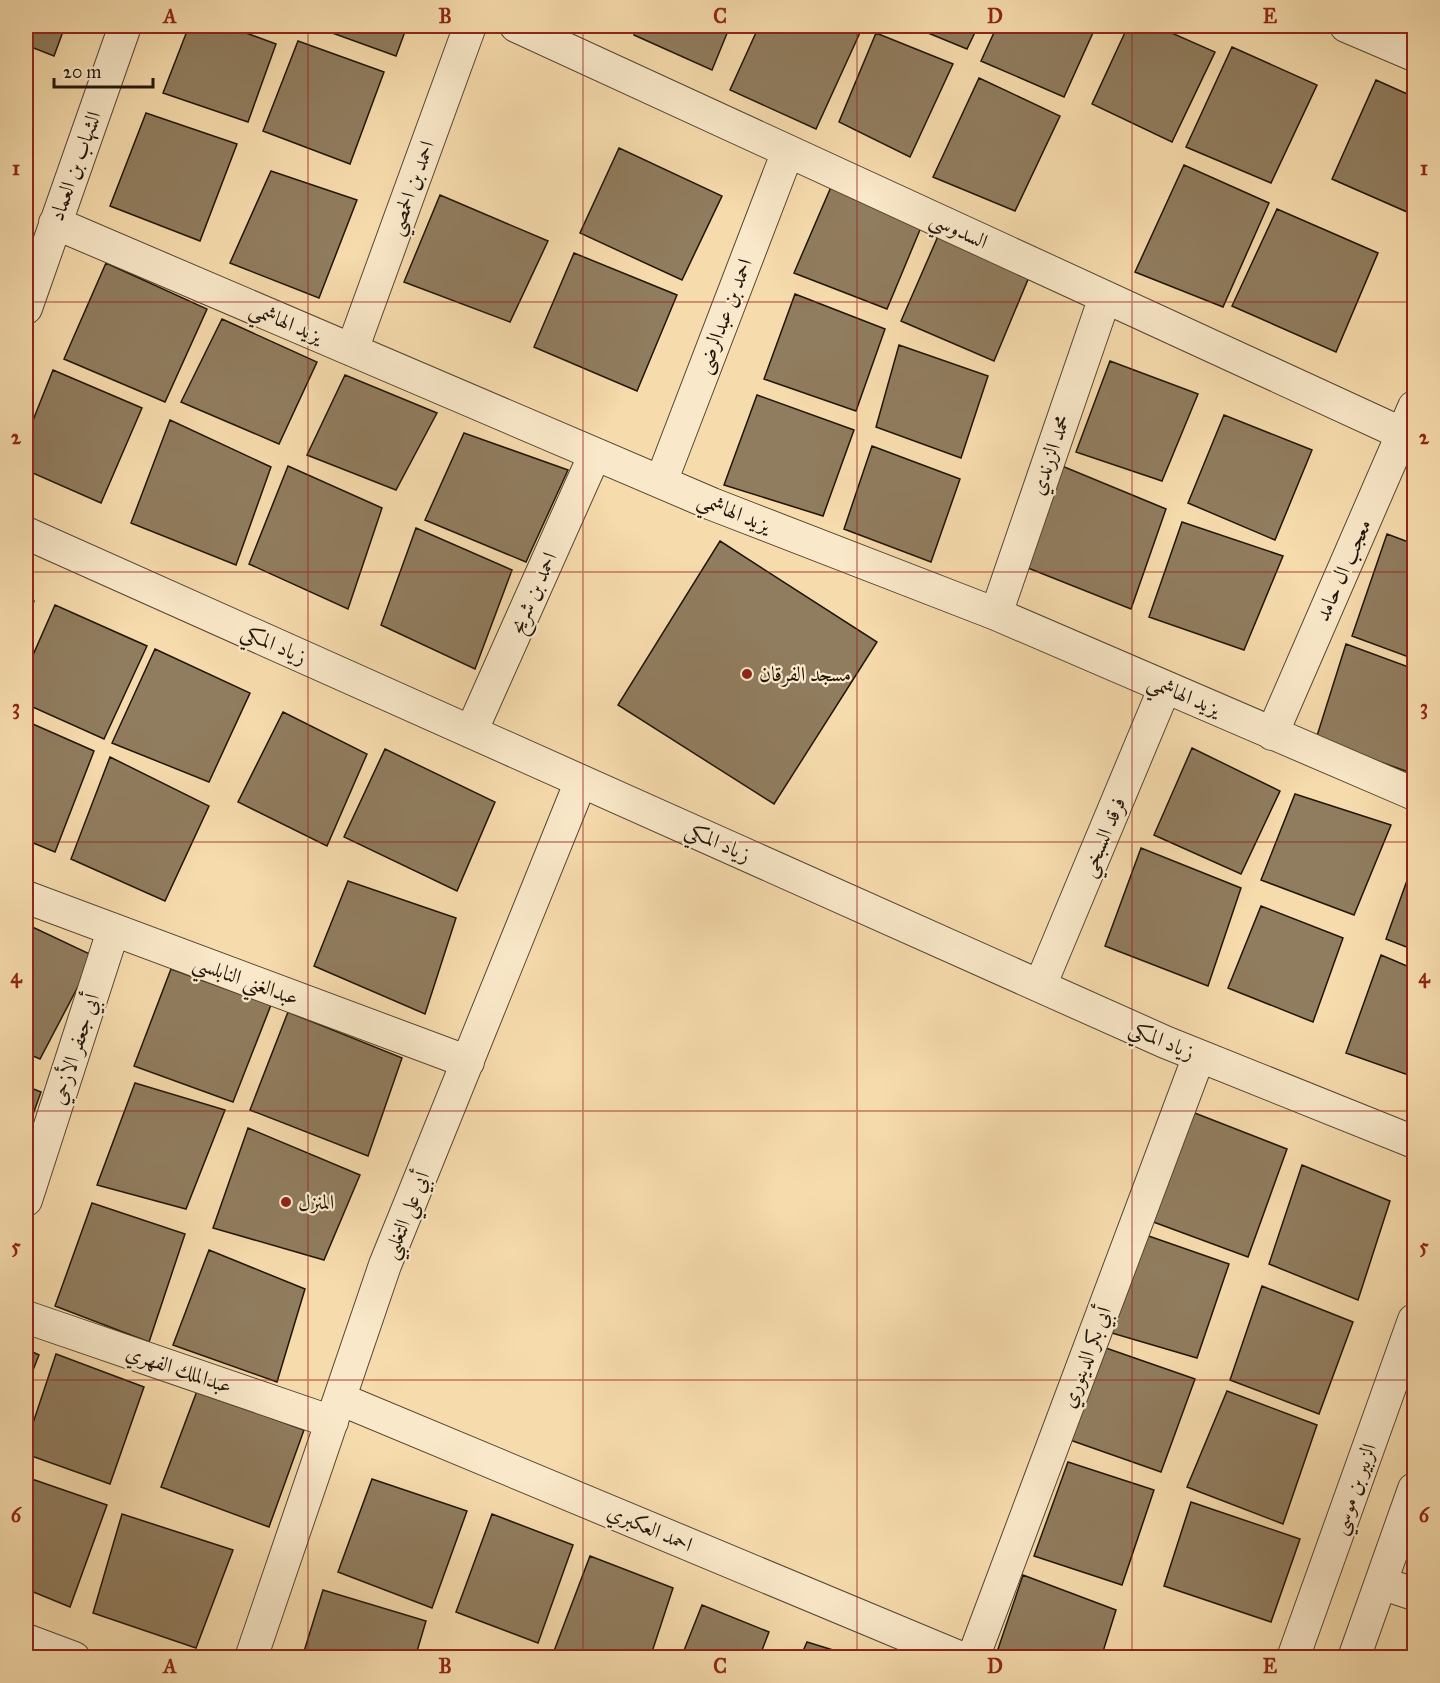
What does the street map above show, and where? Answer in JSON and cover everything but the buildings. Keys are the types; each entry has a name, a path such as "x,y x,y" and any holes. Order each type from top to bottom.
{"street":[{"name":"الشهاب بن العماد","path":"26,308 125,26"},
{"name":"احمد بن الحمصي","path":"352,350 471,26"},
{"name":"السدوسي","path":"516,26 1105,297 1409,421"},
{"path":"1346,26 1414,55"},
{"name":"احمد بن عبدالرضى","path":"661,482 788,150"},
{"name":"يزيد الهاشمي","path":"55,223 661,482 996,614 1414,794"},
{"name":"محمد الزرندي","path":"996,614 1105,297"},
{"name":"معجب ال حامد","path":"1272,734 1409,421"},
{"name":"احمد بن شريح","path":"471,732 595,454"},
{"name":"زياد المكي","path":"26,533 1199,1056 1414,1142"},
{"name":"فرقد السبخي","path":"1040,986 1165,687"},
{"name":"أبي علي التغلبي","path":"251,1658 385,1265 581,781"},
{"name":"عبدالغني النابلسي","path":"26,897 113,932 468,1062"},
{"name":"أبي جعفر الأزحي","path":"26,1200 113,932"},
{"name":"أبي بكر الدينوري","path":"973,1658 1199,1056"},
{"name":"عبدالملك الفهري","path":"26,1317 336,1410"},
{"name":"الزبير بن موسي","path":"1293,1658 1414,1320"},
{"name":"احمد العكبري","path":"336,1410 961,1658"},
{"path":"1354,1658 1414,1489"},
{"path":"1381,1583 1414,1593"},
{"path":"26,1640 74,1658"}],"place":[{"name":"مسجد الفرقان","path":"747,674"},
{"name":"المنزل","path":"286,1202"}]}
